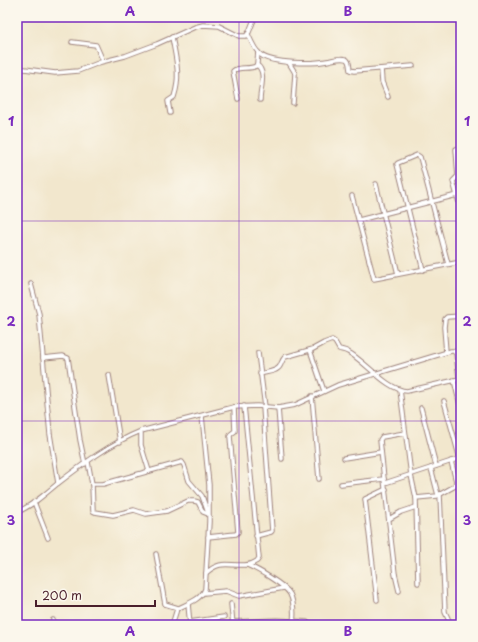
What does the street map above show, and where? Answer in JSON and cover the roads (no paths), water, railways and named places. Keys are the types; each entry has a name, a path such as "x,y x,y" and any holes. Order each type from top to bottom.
{"street":[{"path":"17,68 55,73 78,71 103,61 125,56 203,25 219,26 242,37 248,34 254,17"},
{"path":"248,34 258,52 264,57 281,62 323,62 345,59 348,61 349,69 352,71 413,66"},
{"path":"170,113 168,101 174,97 178,85 177,63 172,38"},
{"path":"72,42 96,45 103,61"},
{"path":"258,52 257,65 261,69 262,74 260,100"},
{"path":"289,63 295,74 293,103"},
{"path":"238,99 233,71 236,69 254,67 257,65"},
{"path":"381,69 382,82 388,97"},
{"path":"461,147 455,151 458,176 453,181 459,195 461,210"},
{"path":"423,270 397,164 417,155 420,157 433,202 448,264"},
{"path":"376,184 398,274"},
{"path":"358,220 459,195"},
{"path":"352,196 374,279 461,262"},
{"path":"30,284 39,314 50,434 58,483"},
{"path":"446,352 444,327 445,319 447,317 461,316"},
{"path":"17,500 18,511 34,502 87,463 120,442 141,431 234,407 244,406 278,408 295,405 338,385 375,374 446,352 453,351 455,353 460,379 407,391 400,390 375,374 349,352 339,349 332,340 324,342 316,348 285,357 277,370 260,374"},
{"path":"310,350 324,391"},
{"path":"256,536 272,532 264,407 258,353"},
{"path":"43,358 64,356 68,358 80,440 92,484 93,511 96,513 113,515 134,510 146,514 167,511 193,500 198,502 203,512 209,516"},
{"path":"109,375 120,442"},
{"path":"454,380 461,409"},
{"path":"400,390 410,475 416,498 418,583"},
{"path":"312,396 319,480"},
{"path":"341,484 384,481 410,475 460,458 444,401"},
{"path":"244,406 258,560 247,565"},
{"path":"208,538 236,534 238,532 230,436 235,431 234,407"},
{"path":"278,408 282,459"},
{"path":"421,408 436,466"},
{"path":"202,416 209,485 208,538 204,593"},
{"path":"141,431 141,445 149,472"},
{"path":"399,591 395,574 384,481 381,438 405,432"},
{"path":"344,458 381,452"},
{"path":"92,484 103,484 183,462 189,481 202,496 209,516"},
{"path":"451,462 456,484"},
{"path":"431,468 439,495 445,612 451,625"},
{"path":"416,498 439,495 456,484 461,485"},
{"path":"377,600 365,500 366,497 386,489"},
{"path":"34,502 48,538"},
{"path":"389,519 401,512 416,507"},
{"path":"156,554 164,603 178,608 188,604 204,593 226,591 238,596 284,588"},
{"path":"206,573 213,567 230,564 247,565 267,575 290,594 294,610 293,623"},
{"path":"188,604 190,624 224,617"},
{"path":"231,604 232,623 280,621 293,623 307,622"},
{"path":"172,625 178,608"},
{"path":"209,619 210,625"},
{"path":"53,620 54,625"},
{"path":"276,625 280,621"}]}
